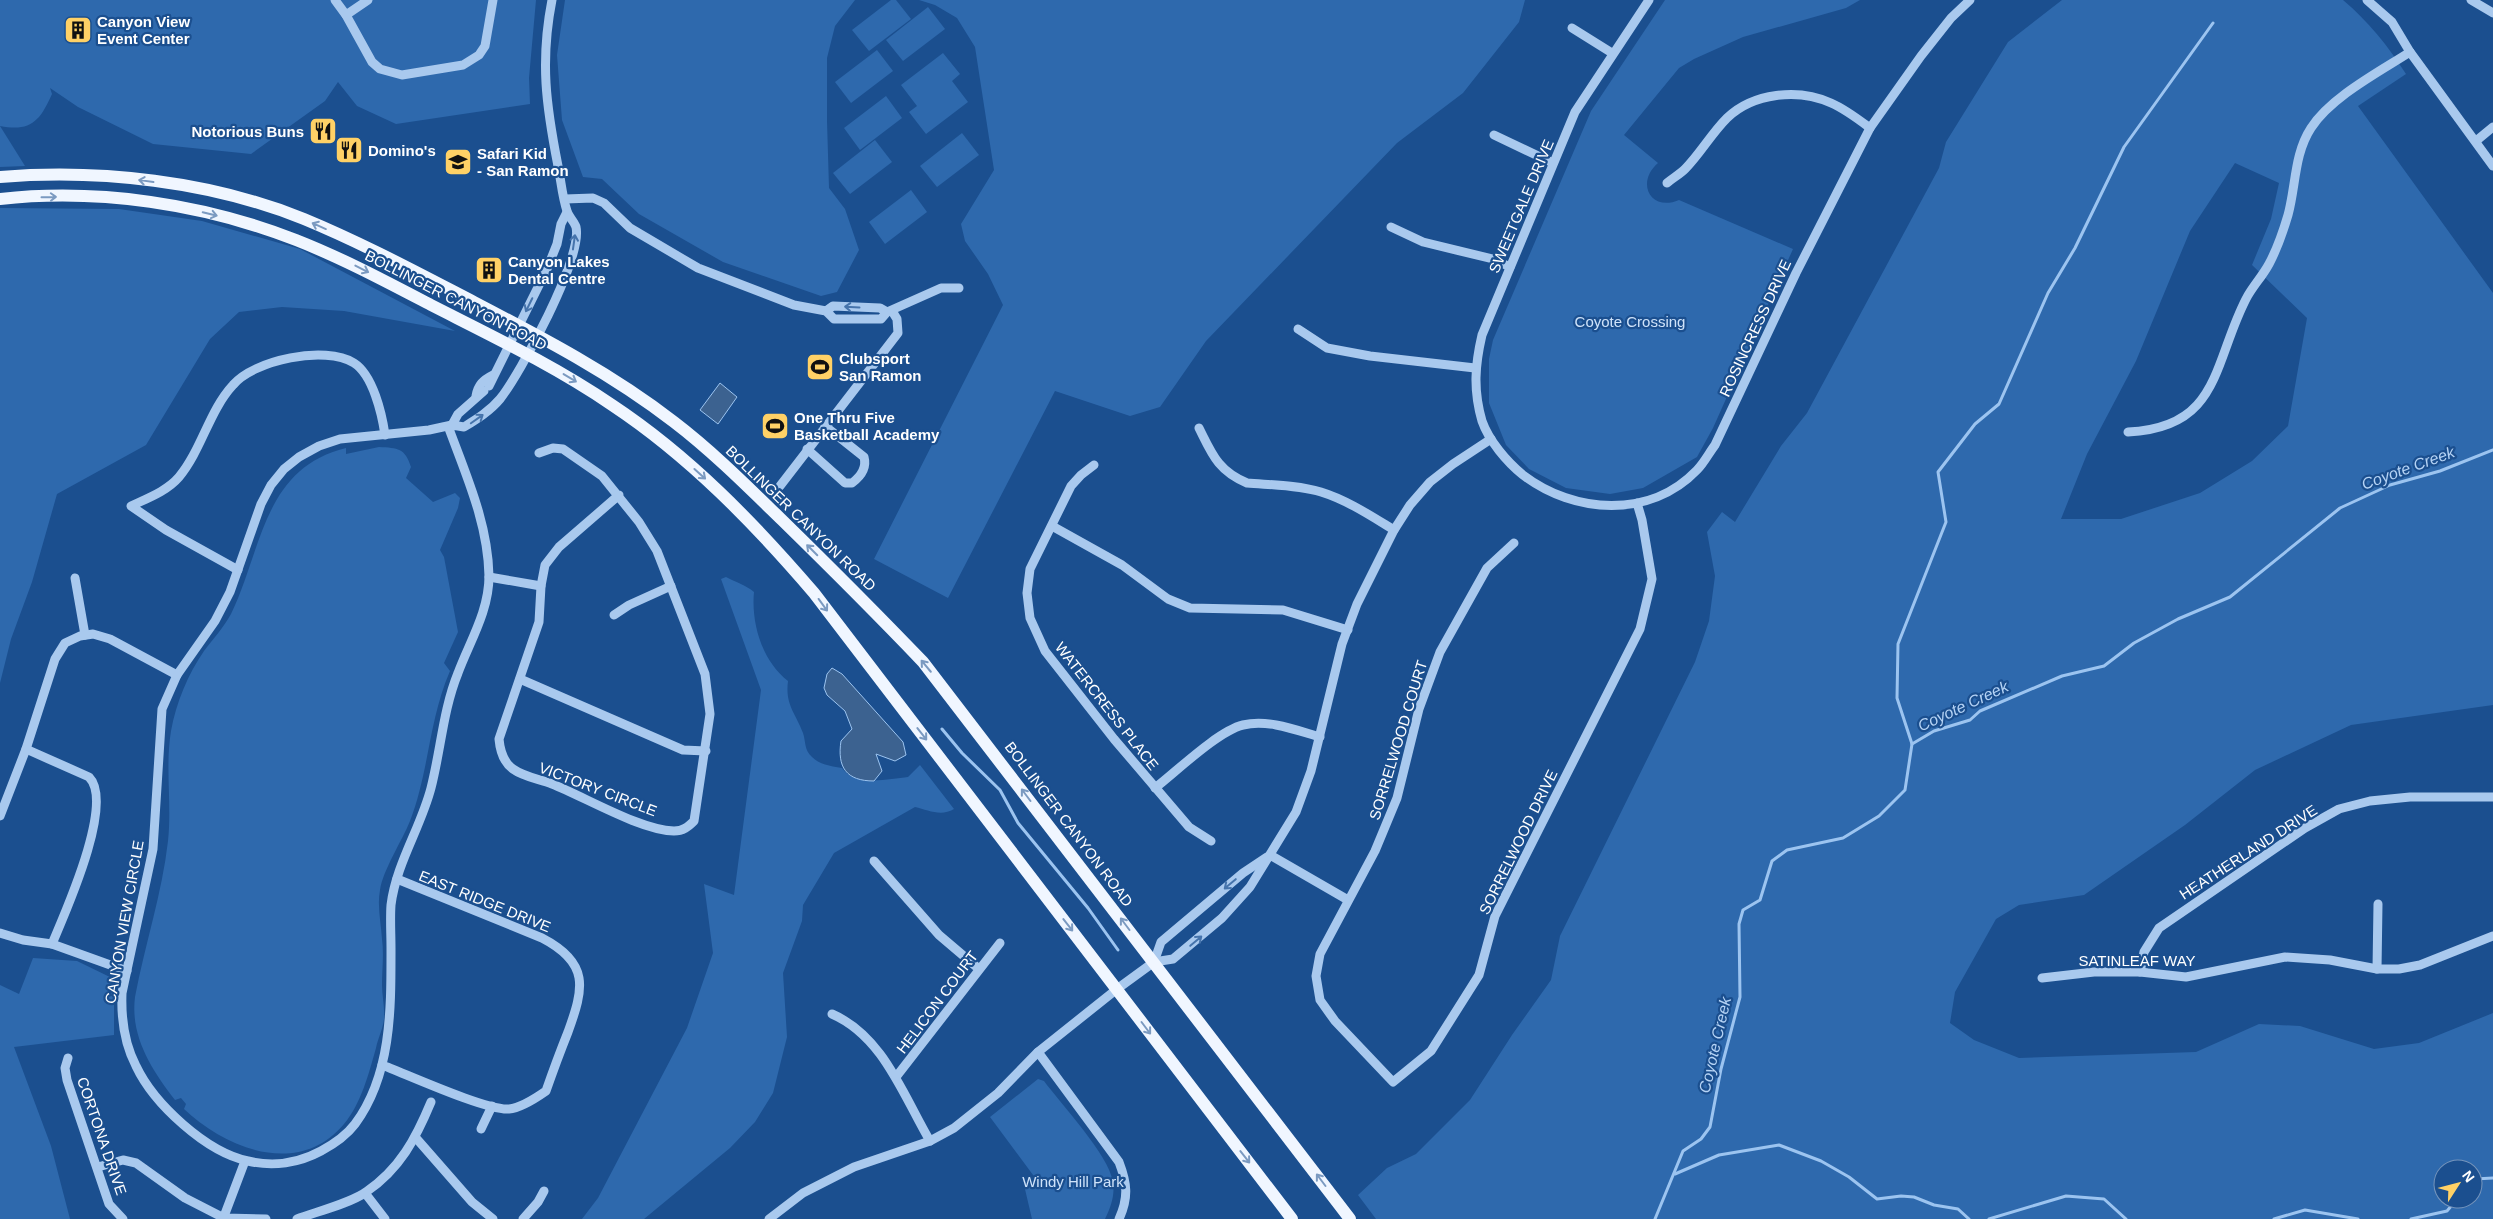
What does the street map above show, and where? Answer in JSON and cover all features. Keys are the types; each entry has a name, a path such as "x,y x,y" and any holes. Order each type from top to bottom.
{"main road":[{"name":"BOLLINGER CANYON ROAD","path":"0,177 61,175 123,178 186,187 244,200 301,218 352,241 537,335 627,387 674,422 715,456 877,614 923,662 962,710 1350,1219"},
{"name":"BOLLINGER CANYON ROAD","path":"0,199 64,196 121,199 182,207 239,221 294,239 345,260 527,354 613,405 659,439 706,479 784,558 814,593 1292,1219"}],"street":[{"path":"334,0 346,15 372,62 380,69 402,76 463,65 479,55 485,46 494,0"},
{"path":"346,15 368,0"},
{"name":"CANYON VIEW CIRCLE","path":"450,425 484,526 489,577 486,602 474,638 458,673 444,715 431,789 397,880 392,905 389,1035 382,1065 368,1102 354,1126 334,1144 314,1155 290,1162 267,1164 245,1161 209,1144 176,1118 154,1094 136,1068 127,1045 121,1017 122,993 153,849 162,709 177,675 215,621 238,570 261,504 271,485 284,469 299,457 319,446 340,440 450,425 464,427 490,409 507,389 527,354 571,263 576,227 567,212 547,110 544,67 552,0"},
{"name":"SWEETGALE DRIVE","path":"1491,439 1482,422 1475,368 1482,334 1575,112 1612,53 1649,0"},
{"name":"ROSINCRESS DRIVE","path":"1491,439 1514,468 1540,488 1569,500 1601,507 1637,503 1671,490 1697,470 1714,445 1798,270 1870,128 1933,41 1951,18 1970,0"},
{"path":"2367,0 2392,22 2410,52 2476,141 2490,154 2493,166"},
{"path":"2471,0 2493,13"},
{"path":"1572,28 1612,53"},
{"path":"2128,432 2154,431 2188,414 2208,393 2246,298 2268,264 2282,235 2289,212 2300,150 2311,127 2332,105 2410,52"},
{"path":"1667,183 1686,168 1727,118 1747,103 1772,96 1801,95 1830,102 1870,128"},
{"path":"2476,141 2493,127"},
{"path":"1494,134 1553,163"},
{"path":"565,199 592,198 604,203 630,228 698,268 794,305 826,311 833,306 880,308 890,311 897,319 898,333 780,486"},
{"path":"450,425 458,414 483,391 510,345 547,269 567,212"},
{"path":"1391,227 1424,242 1493,259 1510,267"},
{"path":"890,311 941,288 959,288"},
{"path":"1298,329 1327,348 1378,357 1475,368"},
{"path":"238,570 166,530 131,506 164,490 179,477 232,385 247,372 282,360 309,354 345,359 355,363 372,389 381,412 385,434"},
{"path":"483,391 478,387 486,378 493,375"},
{"path":"807,449 845,483 852,483 860,477 865,462 864,457 825,426"},
{"path":"1198,428 1222,469 1239,480 1247,483 1303,488 1321,492 1338,499 1394,530"},
{"path":"769,1219 803,1194 854,1167 930,1141 954,1128 998,1093 1038,1052 1117,989 1154,962 1173,960 1222,918 1250,887 1296,812 1311,771 1335,667 1369,579 1394,530 1410,505 1430,482 1491,439"},
{"path":"539,453 553,448 563,449 602,476 619,495"},
{"name":"WATERCRESS PLACE","path":"1094,465 1071,486 1030,569 1027,593 1030,618 1045,651 1155,788 1189,828 1211,840"},
{"name":"VICTORY CIRCLE","path":"619,495 657,551 705,674 710,714 706,751 694,821 687,828 677,831 668,830 630,819 552,784 525,776 512,769 505,762 500,750 499,739 539,622 541,586 545,565 558,546 619,495"},
{"name":"SORRELWOOD DRIVE","path":"1348,900 1320,954 1316,976 1320,1000 1335,1021 1393,1082 1431,1051 1479,975 1496,916 1640,629 1652,579 1642,520 1637,503"},
{"path":"1052,526 1122,565 1168,599 1190,608 1284,610 1348,630"},
{"name":"SORRELWOOD COURT","path":"1348,900 1375,851 1397,798 1419,709 1440,652 1488,568 1514,543"},
{"path":"489,577 541,586"},
{"path":"75,578 85,635"},
{"path":"614,615 629,605 671,586"},
{"path":"0,816 26,749 55,659 65,643 93,634 110,638 177,675"},
{"path":"520,679 683,750 706,751"},
{"path":"1155,788 1222,735 1245,724 1268,724 1320,737"},
{"path":"26,749 89,777 95,783 97,791 95,824 90,848 52,944"},
{"name":"HEATHERLAND DRIVE","path":"2140,972 2144,952 2159,928 2305,828 2340,809 2370,801 2402,798 2493,796"},
{"path":"1154,962 1161,942 1243,873 1270,855"},
{"path":"1270,855 1348,900"},
{"path":"874,861 939,935 979,968"},
{"name":"EAST RIDGE DRIVE","path":"382,1065 492,1106 508,1110 536,1099 546,1090 579,1000 580,983 572,961 560,947 397,880"},
{"path":"2377,969 2378,904"},
{"path":"0,933 23,940 52,944 127,971"},
{"name":"SATINLEAF WAY","path":"2042,978 2094,972 2140,972 2186,977 2285,957 2330,960 2377,969 2399,969 2420,965 2493,936"},
{"name":"HELICON COURT","path":"896,1077 1000,943"},
{"path":"832,1014 849,1021 869,1039 896,1077 930,1141"},
{"path":"1038,1052 1120,1162 1128,1192 1119,1219"},
{"name":"CORTONA DRIVE","path":"68,1058 65,1068 67,1080 98,1167 108,1204 123,1219"},
{"path":"297,1219 366,1193 391,1170 416,1138 430,1102"},
{"path":"481,1130 492,1106"},
{"path":"416,1138 472,1202 494,1219"},
{"path":"98,1167 123,1160 136,1163 185,1198 224,1218 266,1219"},
{"path":"224,1218 245,1161"},
{"path":"523,1219 538,1202 544,1191"},
{"path":"366,1193 385,1219"}],"green space":[{"path":"0,0 536,0 529,78 530,104 396,124 357,106 338,82 325,101 251,154 153,144 78,107 50,88 52,94 48,103 33,122 27,126 20,127 0,126"},
{"path":"565,0 855,0 835,26 827,58 829,188 845,209 859,250 837,292 821,296 723,262 639,214 602,179 583,177 562,120 557,55"},
{"path":"891,0 896,0 911,19 869,51 852,30"},
{"path":"919,0 1525,0 1519,22 1463,93 1397,143 1206,341 1160,407 1130,416 1055,391 948,598 874,559 1003,305 988,274 965,241 961,224 994,170 975,47 957,18 935,5"},
{"name":"Coyote Crossing","path":"1665,0 1860,0 1846,8 1743,37 1694,59 1679,68 1624,135 1658,163 1651,171 1647,187 1649,194 1654,199 1669,203 1679,200 1793,249 1713,428 1697,457 1643,488 1610,494 1566,488 1529,469 1506,445 1489,403 1489,359 1493,340 1591,111"},
{"path":"2062,0 2343,0 2378,35 2406,74 2358,106 2493,293 2493,705 2351,725 2255,770 2185,825 2084,895 2019,905 1996,919 1955,992 1950,1023 1974,1040 2019,1058 2196,1052 2259,1024 2300,1026 2374,1049 2419,1043 2493,1013 2493,1219 1376,1219 1358,1195 1387,1168 1416,1154 1470,1100 1512,1035 1551,980 1560,936 1695,662 1709,621 1715,576 1707,532 1722,512 1735,522 1781,446 1807,413 1939,168 1946,142 2008,42","holes":["2235,163 2279,183 2271,219 2252,265 2307,318 2288,426 2252,461 2200,493 2121,519 2061,519 2087,454 2136,361 2190,231"]},
{"path":"928,7 945,29 903,61 886,40"},
{"path":"877,50 893,71 851,103 835,82"},
{"path":"943,53 960,74 952,81 968,102 926,134 909,112 917,106 901,85"},
{"path":"886,96 902,118 860,150 844,128"},
{"path":"0,126 25,166 0,167"},
{"path":"962,133 979,155 937,187 920,166"},
{"path":"875,140 892,162 850,194 833,173"},
{"path":"911,190 927,212 885,244 869,222"},
{"path":"0,208 119,209 202,221 300,249 455,331 344,311 282,307 239,312 210,339 146,445 57,494 32,582 11,639 0,683"},
{"path":"379,447 400,450 406,456 411,467 406,478 433,502 455,493 460,498 458,508 440,550 444,557 458,632 444,663 450,671 433,727 416,802 407,829 385,874 380,890 379,908 383,950 382,985 384,1019 364,1088 350,1116 326,1140 306,1150 285,1154 263,1152 241,1146 220,1136 184,1109 186,1104 181,1098 175,1100 151,1065 139,1039 136,1026 134,1012 135,997 162,880 168,841 169,745 171,731 179,699 188,679 198,660 231,614 269,514 281,492 297,473 318,458 346,448 346,454"},
{"path":"726,577 754,592 754,616 760,641 771,663 788,681 789,702 803,733 806,749 809,754 815,760 842,768 855,778 863,780 908,777 920,765 954,809 939,813 915,807 834,853 803,905 802,921 783,973 787,1037 773,1093 755,1122 730,1148 644,1219 582,1219 598,1198 687,1028 713,953 704,884 734,895 761,690 721,579"},
{"path":"33,958 77,961 114,979 114,1035 14,1047 51,1146 70,1219 0,1219 0,985 19,994"},
{"name":"Windy Hill Park","path":"1038,1079 1044,1081 1094,1144 1110,1171 1113,1182 1113,1196 1105,1219 1032,1219 1024,1185 1036,1179 990,1117"}],"shaded area":[{"path":"720,383 737,397 718,424 700,410"},
{"path":"832,668 842,674 903,742 906,755 895,761 876,754 882,771 874,781 850,775 842,765 841,741 852,729 845,711 827,695 824,688 827,674"}],"waterway":[{"path":"1655,1219 1683,1151 1701,1139 1710,1127 1721,1069 1740,997 1739,924 1743,910 1760,900 1772,861 1787,850 1843,838 1879,816 1905,790 1912,744 1897,698 1898,644 1946,522 1938,472 1975,424 1999,404 2048,293 2075,248 2124,147 2213,23"},
{"name":"Coyote Creek","path":"1912,744 1934,731 1970,720 1980,711 2062,676 2104,666 2134,643 2178,619 2230,597 2340,508 2390,485 2440,471 2493,450"},
{"path":"942,729 962,753 1000,790 1018,823 1088,908 1118,950"},
{"path":"1675,1174 1719,1155 1779,1145 1821,1161 1849,1177 1877,1199 1901,1196 1914,1197 1934,1205 1958,1209 1969,1219"},
{"path":"2483,1179 2493,1178"},
{"path":"1989,1219 2066,1196 2104,1199 2126,1219"},
{"path":"2411,1219 2447,1211 2449,1209"},
{"path":"2274,1219 2305,1210 2358,1219"}],"place":[{"name":"Canyon View Event Center","path":"78,30"},
{"name":"Notorious Buns","path":"323,131"},
{"name":"Domino's","path":"349,150"},
{"name":"Safari Kid - San Ramon","path":"458,162"},
{"name":"Canyon Lakes Dental Centre","path":"489,270"},
{"name":"Clubsport San Ramon","path":"820,367"},
{"name":"One Thru Five Basketball Academy","path":"775,426"}]}
